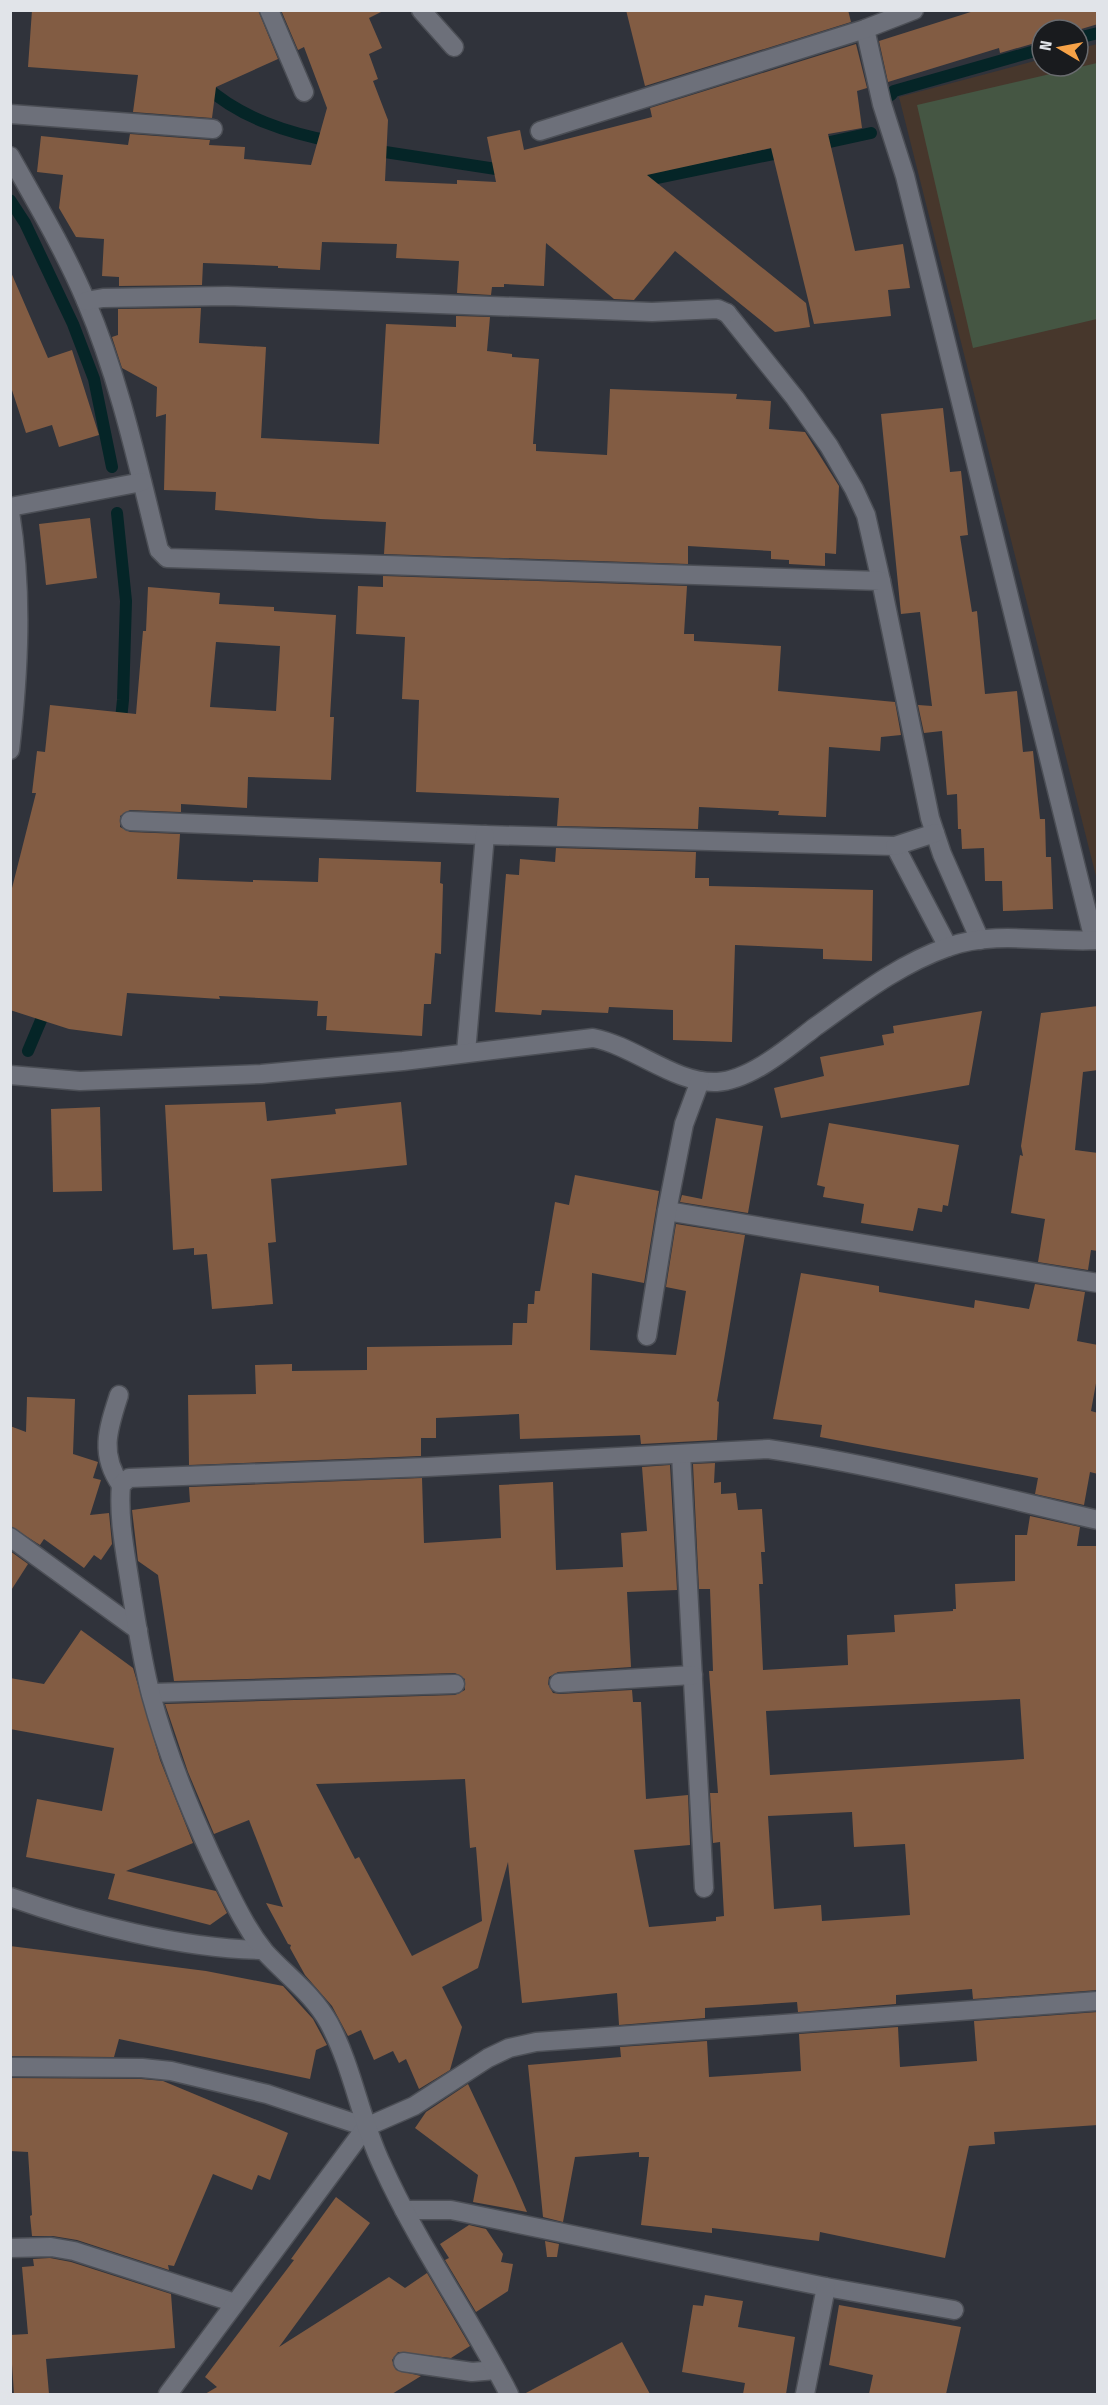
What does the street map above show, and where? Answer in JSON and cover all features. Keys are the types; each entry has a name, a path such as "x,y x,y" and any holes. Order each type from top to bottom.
{"street":[{"path":"269,10 304,92"},
{"path":"421,10 454,47"},
{"path":"540,130 865,29 914,10"},
{"path":"10,1076 80,1081 181,1078 335,1068 593,1038 610,1041 676,1073 700,1081 729,1081 770,1061 891,974 948,947 981,940 1010,938 1096,940 904,176 882,104 865,29"},
{"path":"10,114 213,129"},
{"path":"10,156 56,238 86,301 105,351 159,550 167,558 881,581"},
{"path":"86,301 103,298 227,296 652,312 718,309 727,313 795,398 828,446 854,489 866,515 917,763 935,833 942,854 981,940"},
{"path":"10,507 142,482"},
{"path":"10,512 19,646 10,750"},
{"path":"130,821 485,835 895,846 935,833"},
{"path":"466,1052 485,835"},
{"path":"895,846 948,947"},
{"path":"647,1336 684,1124 700,1081"},
{"path":"667,1211 1098,1283"},
{"path":"119,1395 113,1415 108,1450 111,1471 121,1485 120,1500 126,1558 150,1693 189,1807 242,1918 263,1950 302,1988 328,2023 341,2049 366,2127 404,2210 431,2261 461,2305 509,2394"},
{"path":"121,1485 129,1478 768,1449 1098,1520"},
{"path":"681,1454 704,1888"},
{"path":"10,1537 138,1629"},
{"path":"559,1683 693,1675"},
{"path":"150,1693 454,1684"},
{"path":"10,1897 61,1915 157,1937 209,1947 263,1950"},
{"path":"168,2394 366,2127 414,2106 488,2058 509,2048 537,2042 1098,2001"},
{"path":"10,2067 142,2068 171,2071 267,2094 366,2127"},
{"path":"404,2210 451,2210 826,2287 954,2310"},
{"path":"10,2248 51,2247 74,2251 235,2303"},
{"path":"806,2394 826,2287"},
{"path":"403,2362 472,2372 496,2370"}],"shaded area":[{"path":"1097,44 1097,880 899,97 1030,62 1030,78 1090,78 1090,46"}],"green space":[{"path":"1097,63 1097,319 973,348 917,105 1033,78 1090,78 1090,65"}],"building":[{"path":"32,10 258,10 278,59 216,87 212,118 133,112 138,75 28,67"},
{"path":"281,10 385,10 369,18 382,48 369,54 378,79 373,81 388,120 385,181 457,184 457,180 496,182 487,137 520,130 524,150 652,117 650,108 856,44 867,88 857,91 862,128 828,134 855,251 903,244 910,288 888,290 891,316 814,324 771,148 647,175 806,303 810,327 775,332 675,251 634,300 614,299 546,243 544,286 504,284 504,287 492,287 491,295 457,293 459,261 396,258 397,244 322,242 320,270 203,263 202,285 119,286 119,277 102,276 104,239 76,237 59,208 63,175 37,172 41,136 128,145 130,134 210,140 209,145 245,147 244,159 311,165 327,108 304,47 298,50"},
{"path":"626,10 848,10 851,22 645,86"},
{"path":"977,10 1098,10 1098,24 1090,26 1090,18 1030,18 1030,44 1000,53 999,48 888,82 879,41"},
{"path":"10,270 48,358 72,350 99,435 59,447 52,425 26,433 10,384"},
{"path":"201,308 199,343 266,347 261,438 379,444 386,324 456,327 456,316 490,317 487,351 512,354 512,357 539,359 533,444 536,444 536,451 607,455 610,389 737,394 736,399 771,401 769,429 805,432 839,486 836,554 825,553 825,566 789,564 789,560 771,559 771,551 688,546 688,564 384,554 386,522 215,510 216,492 164,490 166,414 156,417 157,387 122,368 112,337 118,335 118,309"},
{"path":"943,408 950,472 961,471 968,535 960,536 972,612 977,611 985,694 1017,691 1023,752 1033,751 1040,819 1045,819 1046,857 1051,857 1053,909 1003,911 1002,881 985,881 984,848 962,849 961,829 958,829 957,794 947,795 942,731 924,733 918,705 932,706 920,612 901,614 881,414"},
{"path":"90,518 97,578 46,585 39,524"},
{"path":"383,576 687,586 684,634 694,634 694,641 781,646 778,691 895,702 901,735 881,737 880,751 829,747 826,817 778,815 779,811 699,807 698,829 557,826 559,798 416,792 419,700 402,699 405,637 356,634 358,586 383,587"},
{"path":"148,587 220,593 219,604 274,607 274,611 336,615 330,717 334,717 331,780 248,777 247,808 181,804 181,812 130,810 120,816 120,827 130,832 180,834 177,879 318,882 319,858 441,862 440,883 443,884 441,954 435,953 431,1004 424,1004 422,1036 326,1030 327,1016 317,1016 318,1001 219,996 220,999 127,993 122,1036 69,1029 10,1010 10,896 36,793 32,793 37,751 45,752 50,705 136,714 143,631 146,631","holes":["216,642 280,646 276,711 210,707"]},
{"path":"556,848 696,852 695,878 709,878 709,886 873,890 872,961 823,959 823,949 735,945 732,1042 673,1040 673,1010 609,1007 608,1013 542,1010 541,1015 495,1012 506,874 519,875 520,859 555,862"},
{"path":"1098,1006 1098,1070 1083,1072 1075,1150 1098,1153 1098,1251 1091,1250 1088,1270 1038,1262 1045,1219 1011,1213 1020,1155 1023,1156 1021,1146 1041,1013"},
{"path":"982,1011 969,1085 781,1118 774,1088 824,1076 820,1057 884,1045 882,1035 894,1033 893,1026"},
{"path":"265,1102 267,1121 336,1114 335,1109 401,1102 407,1165 271,1179 276,1242 268,1243 273,1304 212,1309 207,1254 194,1255 194,1248 173,1250 165,1105"},
{"path":"100,1107 102,1191 53,1192 51,1109"},
{"path":"716,1118 763,1126 748,1213 680,1202 682,1195 702,1199"},
{"path":"829,1123 959,1145 948,1206 943,1205 942,1212 918,1208 913,1231 861,1223 864,1204 823,1197 825,1187 817,1185"},
{"path":"575,1175 659,1191 644,1283 592,1273 590,1350 676,1355 686,1291 666,1287 676,1224 745,1235 717,1401 719,1402 717,1440 641,1444 640,1435 520,1439 519,1414 436,1418 436,1438 421,1438 421,1456 189,1465 188,1395 256,1394 255,1365 292,1364 292,1371 367,1370 367,1347 512,1345 513,1323 527,1323 528,1304 534,1304 535,1291 540,1291 555,1202 569,1205"},
{"path":"801,1273 879,1286 879,1292 974,1308 975,1300 1029,1309 1035,1284 1085,1292 1077,1341 1098,1345 1098,1372 1091,1411 1098,1413 1098,1474 1090,1472 1084,1505 1035,1494 1038,1478 820,1437 822,1425 773,1419"},
{"path":"27,1397 75,1399 73,1454 98,1462 93,1478 101,1480 90,1515 109,1513 112,1544 101,1560 94,1555 84,1568 44,1539 40,1545 10,1526 10,1426 26,1432"},
{"path":"715,1463 714,1483 721,1482 721,1494 736,1493 738,1510 762,1509 765,1552 761,1552 763,1584 759,1584 763,1670 848,1665 847,1635 895,1632 894,1615 953,1611 956,1609 955,1584 1015,1581 1015,1535 1027,1535 1030,1516 1080,1527 1077,1546 1098,1546 1098,1990 973,1999 972,1989 896,1995 896,2004 798,2012 797,2002 705,2008 705,2018 619,2025 617,1993 522,2003 508,1862 478,1968 442,1987 462,2027 450,2070 419,2089 406,2059 399,2063 393,2051 374,2060 361,2030 348,2036 332,2006 305,1975 290,1948 291,1945 288,1944 266,1903 283,1907 249,1820 214,1834 188,1772 165,1704 455,1695 465,1690 465,1679 455,1673 174,1681 158,1575 138,1561 132,1510 190,1502 189,1487 422,1478 424,1543 501,1538 499,1485 553,1482 556,1570 623,1567 621,1533 647,1531 642,1467 670,1465 677,1590 627,1592 631,1667 558,1672 549,1677 548,1684 553,1693 560,1694 632,1690 633,1702 641,1702 646,1799 688,1795 690,1845 634,1850 649,1927 716,1921 716,1917 724,1916 720,1842 713,1843 710,1793 718,1793 709,1671 713,1671 710,1589 699,1589 693,1464","holes":["1020,1699 1024,1759 770,1775 766,1711","465,1779 470,1848 476,1847 482,1921 412,1956 359,1857 355,1859 316,1784","852,1812 854,1847 905,1844 910,1915 822,1921 821,1905 774,1909 768,1816"]},
{"path":"10,1551 28,1564 10,1592"},
{"path":"81,1630 133,1668 160,1760 193,1843 126,1871 216,1891 227,1913 210,1925 108,1899 115,1874 26,1857 37,1799 102,1811 114,1748 10,1729 10,1678 44,1684"},
{"path":"10,1946 206,1971 283,1986 313,2019 327,2045 316,2050 310,2079 119,2039 114,2057 10,2056"},
{"path":"1098,2012 1098,2125 994,2132 995,2144 969,2146 945,2258 820,2232 819,2241 712,2228 712,2233 641,2225 649,2157 639,2157 639,2152 575,2157 563,2222 543,2217 528,2065 621,2057 620,2047 707,2041 709,2077 801,2071 799,2034 898,2027 900,2067 977,2061 974,2021"},
{"path":"10,2078 163,2081 288,2133 270,2180 258,2175 252,2190 213,2174 174,2266 168,2265 169,2270 77,2240 53,2236 32,2236 28,2152 10,2151"},
{"path":"468,2084 527,2212 473,2202 478,2175 415,2128 426,2112"},
{"path":"336,2197 370,2223 279,2347 389,2277 405,2288 427,2273 470,2346 451,2358 398,2352 392,2360 396,2370 421,2376 392,2394 205,2394 217,2387 205,2377 294,2260 291,2259"},
{"path":"469,2225 486,2229 503,2254 501,2262 513,2264 508,2291 476,2312 445,2260 449,2258 440,2244"},
{"path":"545,2241 559,2244 557,2257 547,2257"},
{"path":"50,2258 71,2262 171,2294 175,2348 46,2359 49,2394 14,2394 10,2335 28,2334 22,2267 34,2266 33,2259"},
{"path":"705,2295 743,2301 738,2327 795,2337 786,2394 743,2394 745,2383 682,2372 693,2305 703,2306"},
{"path":"839,2305 961,2327 946,2394 869,2394 873,2375 829,2365"},
{"path":"622,2342 650,2394 524,2394"}],"waterway":[{"path":"1090,35 1098,33"},
{"path":"891,95 894,91 1030,52"},
{"path":"204,85 233,107 265,122 282,129 335,142"},
{"path":"816,145 871,133"},
{"path":"372,150 509,171"},
{"path":"637,182 788,151"},
{"path":"10,200 25,223 73,324 94,379 112,467"},
{"path":"117,513 126,601 120,729"},
{"path":"28,1051 47,1006"}]}
